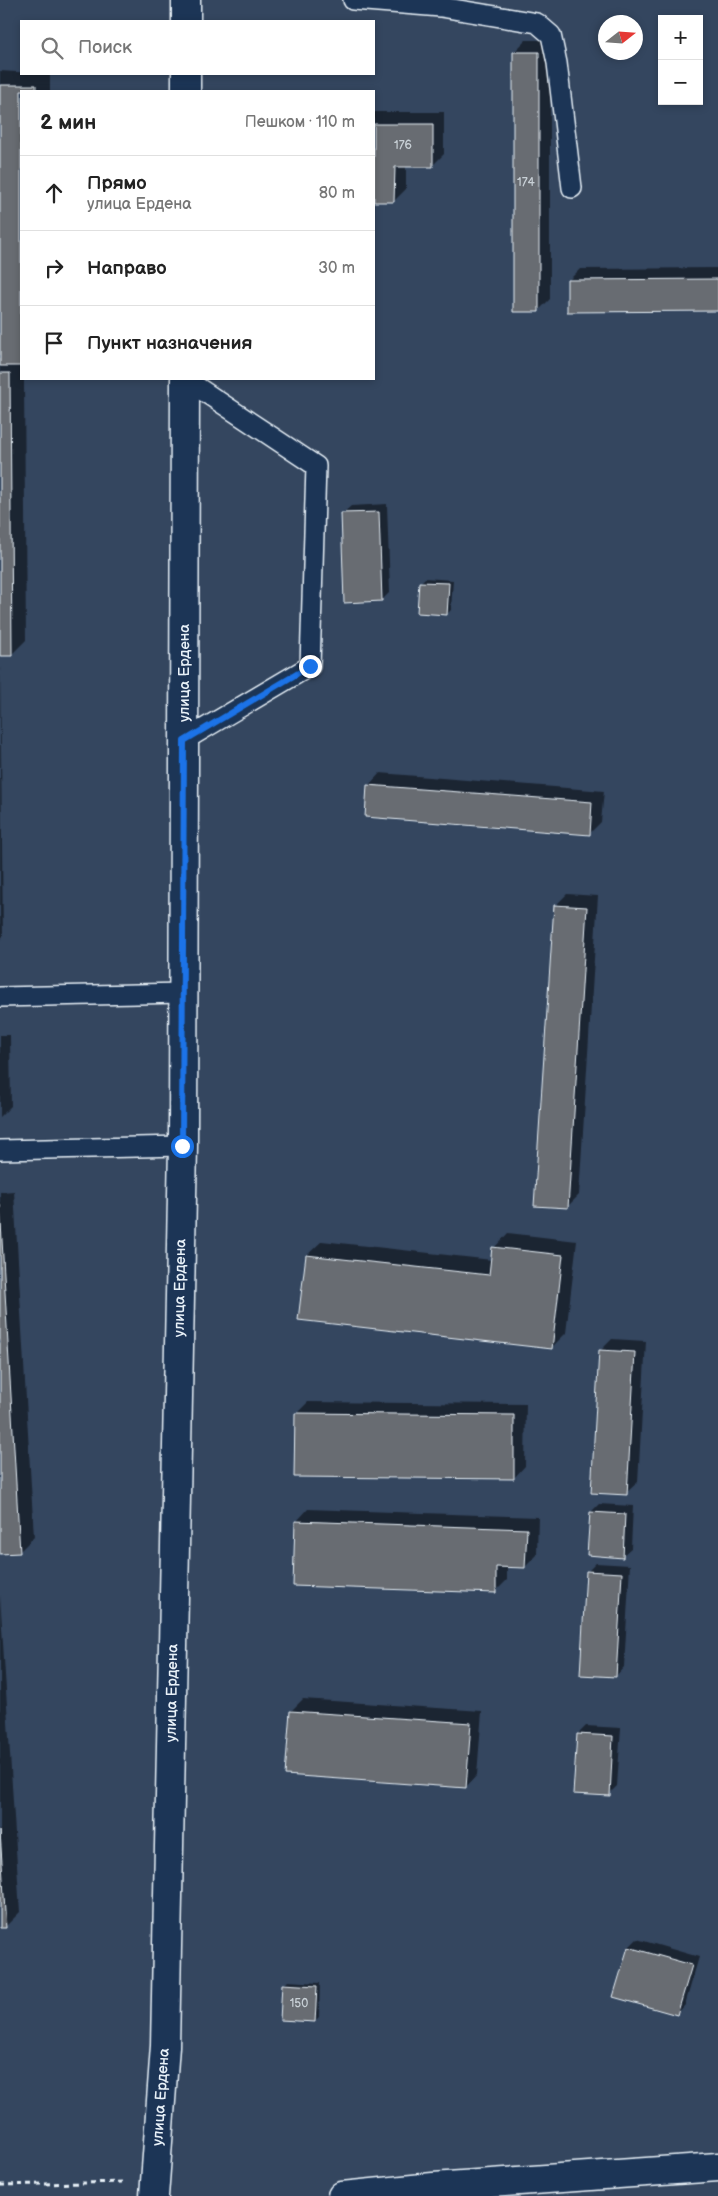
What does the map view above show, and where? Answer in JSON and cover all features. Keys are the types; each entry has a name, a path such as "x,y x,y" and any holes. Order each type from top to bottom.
{"street":[{"path":"186,0 186,20"},
{"path":"186,75 186,90"},
{"name":"улица Ердена","path":"154,2188 165,2046 182,1146 185,380"},
{"path":"342,2196 433,2192 718,2167"}],"lane":[{"path":"353,0 441,7 537,22 551,35 557,63 572,188"},
{"path":"184,741 310,666 316,466 187,380"},
{"path":"0,997 183,993"},
{"path":"0,1150 182,1146"}],"path":[{"path":"0,2185 154,2188"}],"building":[{"path":"513,52 539,52 539,312 513,312"},
{"path":"0,85 36,85 36,90 20,90 20,366 0,366"},
{"path":"375,124 433,124 433,167 395,167 394,202 375,202"},
{"path":"718,279 718,311 567,312 567,280"},
{"path":"0,373 10,373 12,656 0,656"},
{"path":"379,512 382,601 344,603 341,513"},
{"path":"419,582 449,583 447,615 417,613"},
{"path":"367,785 592,802 590,835 365,817"},
{"path":"554,905 587,907 568,1208 534,1206"},
{"path":"0,1205 20,1553 0,1554"},
{"path":"492,1247 563,1255 552,1349 298,1320 306,1255 489,1275"},
{"path":"599,1350 635,1352 627,1495 591,1493"},
{"path":"295,1413 514,1415 514,1479 294,1477"},
{"path":"590,1512 625,1514 623,1558 587,1555"},
{"path":"295,1521 527,1529 525,1568 496,1567 496,1593 293,1586"},
{"path":"586,1571 622,1573 616,1677 580,1675"},
{"path":"290,1711 471,1723 466,1788 285,1775"},
{"path":"577,1734 613,1736 610,1796 573,1794"},
{"path":"0,1831 6,1928 0,1928"},
{"path":"628,1947 692,1965 677,2015 613,1997"},
{"path":"282,1984 317,1986 315,2022 280,2020"}],"route":[{"path":"182,1146 184,741 310,666"}]}
